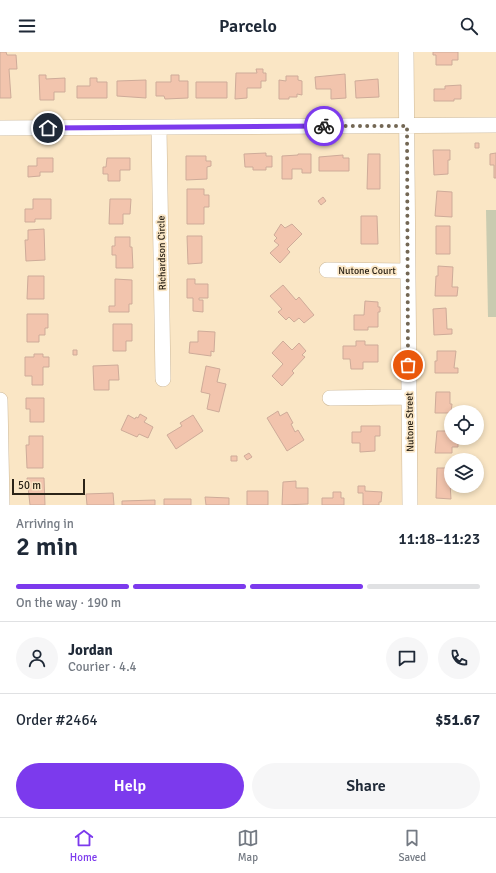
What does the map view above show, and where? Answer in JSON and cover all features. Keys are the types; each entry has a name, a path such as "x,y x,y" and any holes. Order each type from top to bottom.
{"street":[{"name":"Nutone Street","path":"406,52 410,505"},
{"path":"0,128 496,125"},
{"name":"Richardson Circle","path":"159,128 163,379"},
{"name":"Nutone Court","path":"327,270 407,271"},
{"path":"330,398 408,396"},
{"path":"0,400 2,505"}],"green space":[{"path":"486,210 496,210 496,317 488,317"}],"building":[{"path":"0,52 6,52 7,55 16,55 17,69 9,69 11,98 0,98"},
{"path":"433,52 458,52 458,60 452,60 452,65 436,65 436,55 433,55"},
{"path":"256,69 263,69 263,73 266,73 266,81 261,81 261,88 247,88 247,98 235,99 236,73 257,73"},
{"path":"345,74 346,98 331,99 331,89 316,89 315,77"},
{"path":"39,75 46,75 46,79 65,78 65,92 54,92 54,100 40,100"},
{"path":"171,75 179,75 179,81 188,81 188,98 165,99 164,96 156,96 156,82 171,82"},
{"path":"286,76 298,76 298,80 302,81 302,95 297,94 297,97 279,99 279,80 286,81"},
{"path":"90,78 97,78 97,82 107,82 107,98 77,98 77,86 90,86"},
{"path":"378,79 379,97 356,98 355,81"},
{"path":"146,80 146,98 117,96 117,81"},
{"path":"196,82 227,82 227,98 196,98"},
{"path":"461,85 461,99 454,99 454,101 434,101 434,89 445,89 445,86"},
{"path":"475,143 479,143 479,148 475,148"},
{"path":"433,150 450,150 448,174 434,175"},
{"path":"266,153 266,156 272,156 272,167 266,167 266,170 253,170 253,167 245,167 244,154"},
{"path":"496,153 496,178 494,178 494,165 490,165 490,154"},
{"path":"311,154 311,173 302,173 302,169 292,169 292,179 282,179 282,156"},
{"path":"368,154 380,154 380,189 367,189"},
{"path":"343,155 343,158 349,158 349,171 319,171 319,157"},
{"path":"186,156 206,156 206,161 211,161 211,166 207,167 207,179 186,180"},
{"path":"37,158 53,158 53,172 40,172 40,176 28,177 28,166 37,166"},
{"path":"107,158 130,158 130,170 120,170 120,181 108,181 108,174 103,174 103,167 106,167"},
{"path":"187,189 204,189 204,195 209,195 209,207 204,207 204,224 187,224"},
{"path":"437,191 452,192 452,217 435,216"},
{"path":"323,197 326,201 321,205 318,201"},
{"path":"33,199 51,199 51,219 35,219 35,222 25,222 25,209 33,209"},
{"path":"110,199 131,199 130,214 123,214 123,224 109,224"},
{"path":"361,216 377,216 378,244 361,244"},
{"path":"281,224 285,228 292,224 302,234 287,249 290,252 280,263 270,253 279,245 274,241 277,238 274,235"},
{"path":"436,226 450,226 450,254 436,254"},
{"path":"44,229 45,260 26,261 25,240 28,240 28,230"},
{"path":"187,236 202,236 202,263 188,264"},
{"path":"115,237 130,237 133,268 116,268 116,255 112,255 112,246 115,246"},
{"path":"438,266 453,267 452,287 458,287 457,296 435,296"},
{"path":"28,276 44,276 44,299 27,299"},
{"path":"115,279 132,280 132,304 129,304 129,312 109,312 109,306 115,306"},
{"path":"187,279 195,279 195,284 208,284 208,298 199,298 199,300 203,300 203,312 193,311 193,298 187,298"},
{"path":"283,285 296,300 299,297 314,315 304,323 299,318 294,322 289,317 286,320 278,312 282,309 270,296"},
{"path":"365,301 378,302 380,312 378,312 378,327 368,327 368,330 354,330 354,315 364,315"},
{"path":"446,308 447,329 452,329 452,334 434,335 433,309"},
{"path":"27,314 48,314 48,328 45,328 45,335 39,335 39,342 27,342"},
{"path":"113,324 132,324 132,341 126,341 126,351 113,351"},
{"path":"198,331 215,332 214,352 211,351 211,356 189,353 190,342 198,342"},
{"path":"283,341 292,350 299,343 306,351 302,355 305,357 292,371 294,373 282,386 272,376 283,364 272,353"},
{"path":"356,341 365,341 365,345 378,345 378,362 363,362 363,369 351,369 350,359 343,359 343,346 356,346"},
{"path":"73,350 77,350 77,355 73,355"},
{"path":"437,351 456,351 454,368 458,368 458,373 435,373"},
{"path":"34,354 43,354 43,357 49,357 49,367 43,367 43,385 32,385 32,376 25,376 25,357 34,357"},
{"path":"118,365 119,380 109,380 109,390 94,390 93,366"},
{"path":"206,366 220,369 217,382 226,384 219,412 207,409 210,394 201,392"},
{"path":"436,392 450,392 450,404 452,405 444,405 444,413 435,413"},
{"path":"26,398 44,398 44,422 30,422 30,409 26,409"},
{"path":"278,411 280,416 287,412 293,423 291,424 295,432 298,430 304,440 287,451 267,418"},
{"path":"140,414 147,418 144,422 153,427 148,438 139,434 137,437 121,430 128,415 135,419 136,417 138,418"},
{"path":"193,415 203,431 176,449 167,435 182,426 180,423"},
{"path":"361,426 380,426 380,436 375,436 375,451 360,452 360,443 352,443 352,432 361,432"},
{"path":"437,431 444,431 444,445 458,445 458,447 452,447 452,453 435,453"},
{"path":"29,436 43,436 43,468 27,468 26,445 29,445"},
{"path":"249,453 252,457 247,460 244,456"},
{"path":"231,456 237,456 237,461 231,461"},
{"path":"437,468 444,468 444,493 451,493 451,499 436,498"},
{"path":"27,478 44,478 45,505 30,505"},
{"path":"296,481 296,488 308,488 308,504 282,505 283,482"},
{"path":"358,486 365,486 365,491 382,492 381,502 379,502 379,505 363,505 363,493 358,493"},
{"path":"247,491 268,491 268,505 247,505"},
{"path":"333,492 341,492 341,498 344,498 344,505 322,505 322,498 333,498"},
{"path":"113,493 114,505 87,505 86,494"},
{"path":"205,497 229,498 229,505 206,505"},
{"path":"164,499 191,499 191,505 164,505"},
{"path":"155,500 155,505 122,505 122,501"}],"way so far":[{"path":"324,126 407,126 408,365"}],"route":[{"path":"48,128 324,126"}]}
